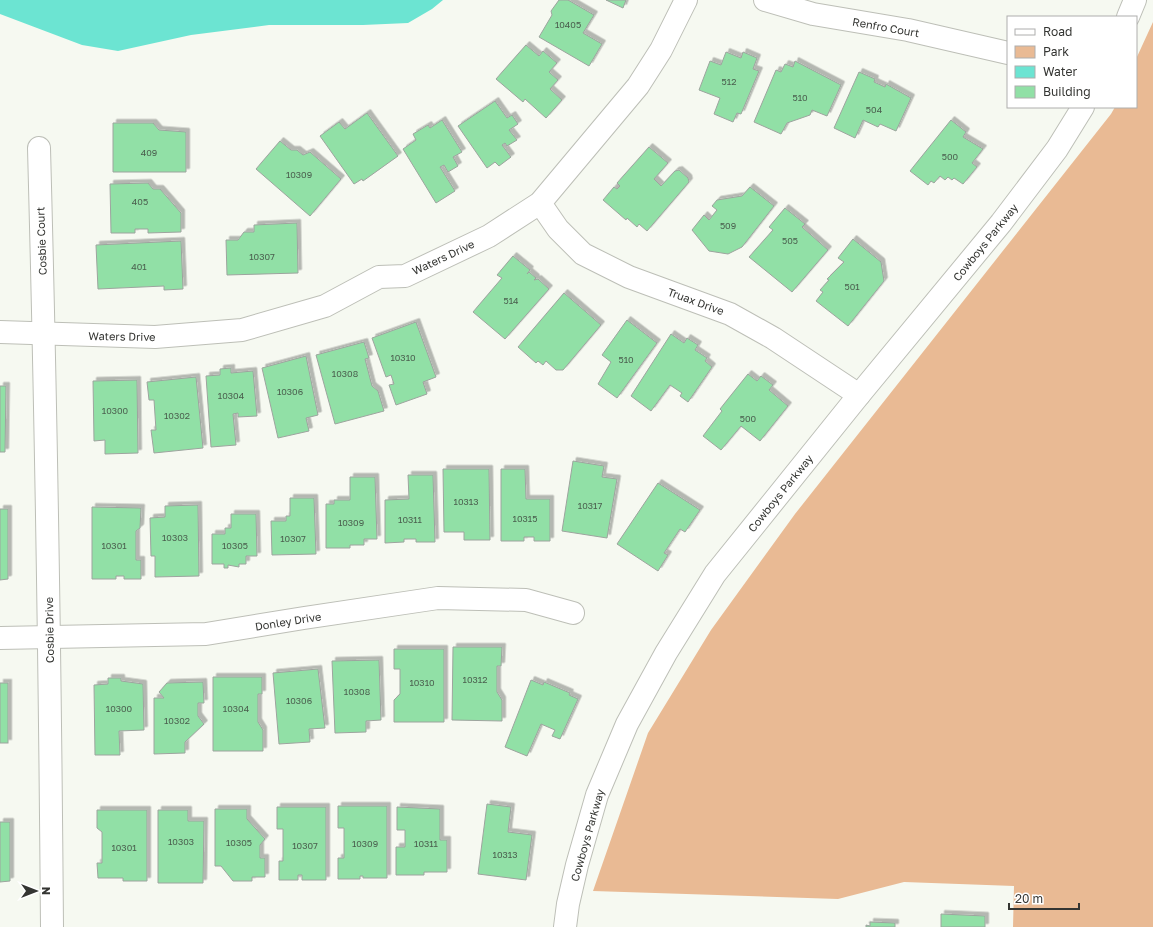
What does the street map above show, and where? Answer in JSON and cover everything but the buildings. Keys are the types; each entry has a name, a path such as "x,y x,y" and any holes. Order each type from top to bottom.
{"street":[{"name":"Waters Drive","path":"0,332 155,337 242,330 324,306 379,278 405,276 488,236 540,203 638,86 662,50 686,0"},
{"name":"Renfro Court","path":"765,0 813,14 908,30 1007,53"},
{"path":"1128,16 1135,0"},
{"name":"Cowboys Parkway","path":"566,927 568,904 576,865 597,795 627,724 666,653 716,574 859,395 1001,223 1057,149 1081,108"},
{"name":"Cosbie Court","path":"38,148 44,334"},
{"name":"Truax Drive","path":"540,203 558,229 583,254 629,277 730,314 773,338 859,395"},
{"name":"Cosbie Drive","path":"44,334 52,927"},
{"name":"Donley Drive","path":"0,638 206,634 438,598 526,600 573,613"}],"green space":[{"path":"1153,22 1153,927 1013,927 1014,886 904,882 838,899 593,891 648,733 711,630 795,514 1114,108 1137,108 1137,57"}],"water":[{"path":"0,0 443,0 432,9 408,23 363,25 269,25 191,35 118,51 82,45 0,14"}]}
